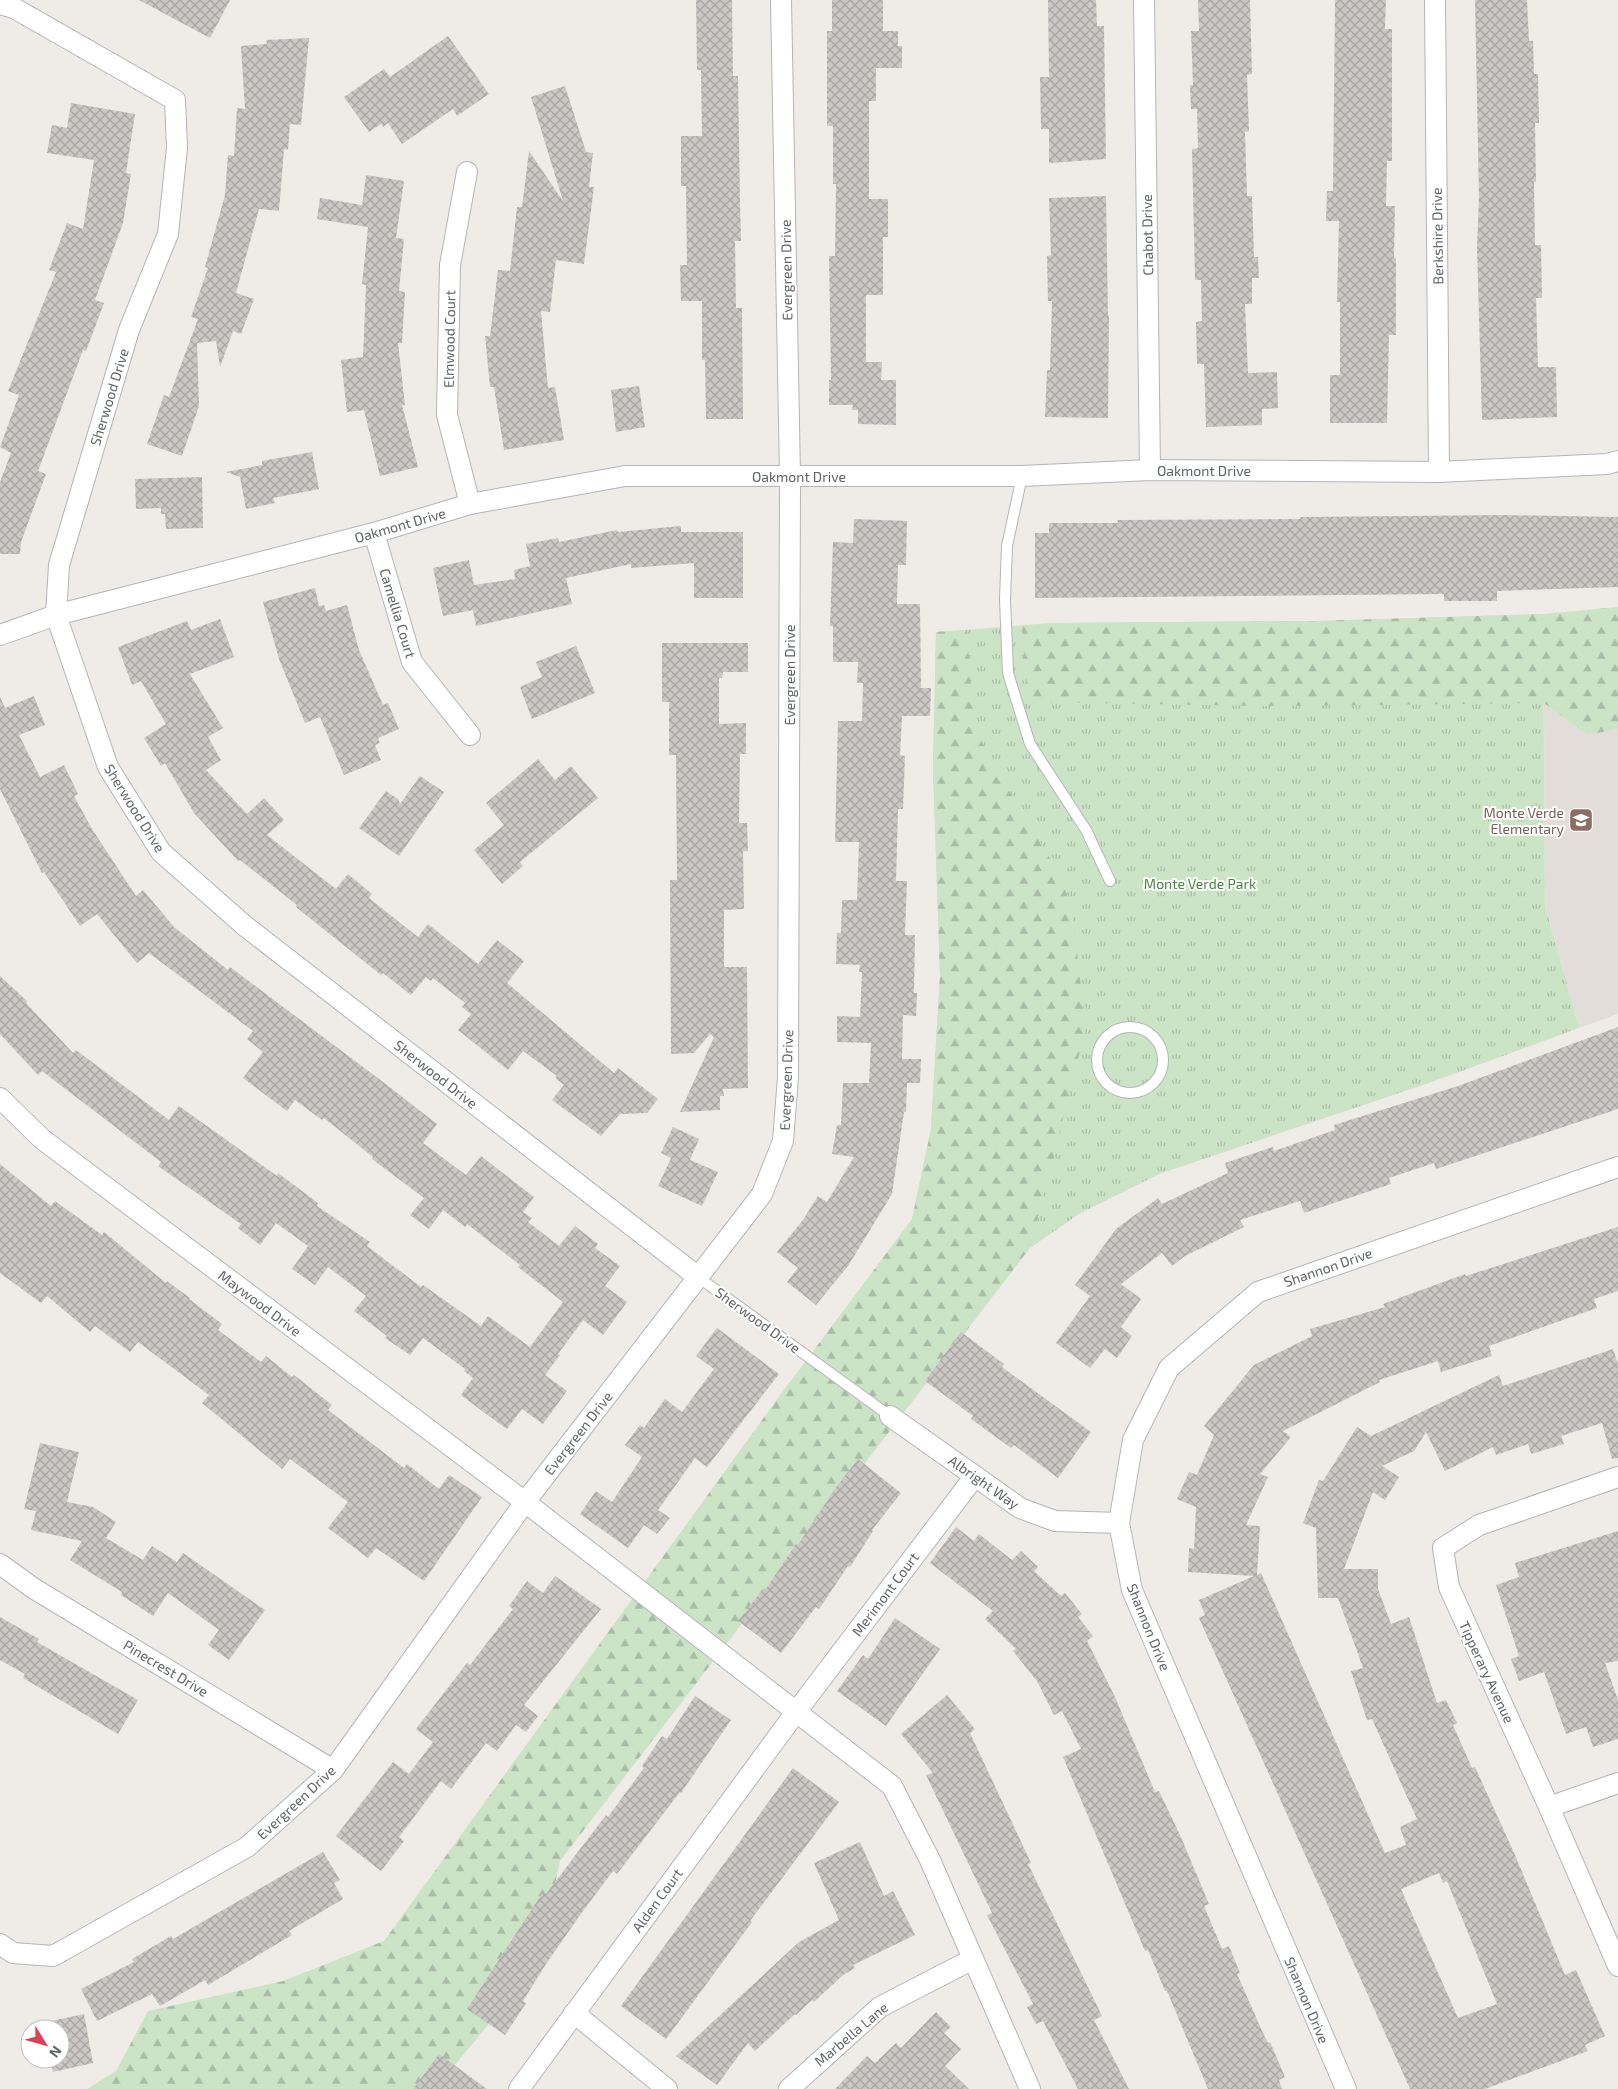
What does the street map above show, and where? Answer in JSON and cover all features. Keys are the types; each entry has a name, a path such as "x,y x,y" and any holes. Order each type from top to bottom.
{"street":[{"name":"Evergreen Drive","path":"0,1944 13,1953 53,1956 247,1847 333,1770 524,1502 762,1194 783,1141 788,1077 790,476 781,0"},
{"name":"Chabot Drive","path":"1144,0 1150,470"},
{"name":"Berkshire Drive","path":"1434,0 1439,472"},
{"name":"Sherwood Drive","path":"0,4 14,8 175,100 177,148 168,234 129,330 59,565 56,615 108,767 161,852 245,926 698,1277"},
{"name":"Elmwood Court","path":"467,172 450,265 447,415 470,504"},
{"name":"Oakmont Drive","path":"0,635 56,615 374,533 470,504 625,476 1022,476 1150,470 1439,472 1618,462"},
{"name":"Camellia Court","path":"374,533 412,662 470,735"},
{"name":"Maywood Drive","path":"0,1098 42,1139 524,1502"},
{"name":"Shannon Drive","path":"1346,2089 1132,1590 1119,1523 1133,1440 1168,1368 1258,1292 1618,1167"},
{"name":"Albright Way","path":"890,1416 1020,1508 1055,1521 1119,1523"},
{"name":"Merimont Court","path":"796,1712 975,1476"},
{"name":"Tipperary Avenue","path":"1618,1477 1479,1525 1443,1548 1449,1587 1549,1807 1618,1966"},
{"path":"524,1502 892,1786 930,1860 1030,2089"},
{"name":"Pinecrest Drive","path":"0,1564 41,1593 333,1770"},
{"name":"Alden Court","path":"518,2089 796,1712"},
{"path":"1549,1807 1618,1783"},
{"name":"Marbella Lane","path":"789,2089 880,2007 973,1959"},
{"path":"574,2013 667,2089"}],"lane":[{"path":"1022,476 1007,546 1005,600 1008,673 1030,744 1086,830 1110,881"},
{"path":"1125,1027 1136,1027 1147,1031 1156,1038 1162,1047 1163,1070 1158,1080 1150,1088 1128,1094 1117,1091 1105,1081 1098,1067 1098,1056 1100,1046 1110,1034 1125,1027"},
{"name":"Sherwood Drive","path":"698,1277 890,1416"}],"shaded area":[{"name":"Monte Verde Elementary","path":"1544,703 1587,735 1618,729 1618,1014 1579,1028 1545,904"}],"green space":[{"path":"1618,607 1618,729 1587,735 1544,703 1264,706 1031,702 1025,673 1022,625 1056,623 1317,621 1543,614"},
{"name":"Monte Verde Park","path":"1543,614 1545,905 1579,1028 1426,1084 1159,1174 1079,1214 1030,1248 912,1219 931,1129 940,976 933,768 936,632 1056,623 1317,621"},
{"path":"967,630 977,726 987,755 1047,852 1061,880 1072,909 1086,1028 1030,1248 560,1861 538,1965 444,2078 427,2089 87,2089 116,2071 148,2011 283,1981 384,1941 778,1398 912,1219 931,1129 940,976 933,768 936,632"}],"building":[{"path":"139,0 230,0 210,38"},
{"path":"696,0 732,0 733,76 738,76 741,241 735,241 736,308 742,308 743,419 706,419 705,360 702,360 702,301 681,301 680,265 687,265 686,186 681,186 681,136 702,136 701,70 697,70"},
{"path":"832,0 883,0 883,31 898,31 898,46 902,46 902,68 876,68 876,101 869,101 869,199 888,199 888,237 883,237 883,295 866,295 866,362 882,362 881,380 896,380 896,425 858,424 858,410 852,410 853,405 829,405 829,380 831,380 829,256 835,256 836,184 833,184 833,126 827,126 827,31 832,31"},
{"path":"1048,0 1096,0 1097,26 1104,26 1106,159 1049,163 1049,129 1041,129 1040,77 1049,77"},
{"path":"1198,0 1250,0 1252,74 1247,75 1249,131 1245,132 1247,196 1252,196 1254,257 1258,257 1259,278 1252,278 1252,304 1245,304 1248,373 1277,372 1278,408 1262,409 1262,425 1206,427 1204,364 1197,364 1196,322 1202,321 1201,280 1195,280 1192,149 1198,148 1197,109 1191,109 1190,85 1193,85 1191,31 1199,31"},
{"path":"1335,0 1386,0 1385,29 1392,29 1392,161 1387,161 1386,206 1395,206 1396,335 1389,335 1387,423 1330,423 1330,375 1340,375 1340,302 1337,302 1339,221 1326,221 1327,191 1333,191"},
{"path":"1475,0 1527,0 1529,41 1533,41 1534,74 1538,74 1539,123 1535,123 1535,245 1541,245 1542,298 1536,298 1538,367 1556,367 1557,417 1482,420 1477,247 1479,198"},
{"path":"448,36 489,94 457,116 453,109 402,144 388,123 383,127 381,124 369,132 344,97 384,69 390,77"},
{"path":"309,38 301,125 290,124 288,150 284,149 279,211 259,209 236,293 254,299 241,334 233,331 220,367 216,341 197,343 199,406 182,456 147,444 164,395 169,397 198,319 191,317 208,268 205,267 225,195 228,155 234,156 237,108 245,109 241,46 267,44 266,40"},
{"path":"565,86 586,152 593,153 589,187 594,187 584,264 556,260 550,312 541,311 548,388 555,387 564,440 504,450 494,387 490,387 485,336 490,336 498,270 510,271 517,207 522,207 529,151 563,201 531,97"},
{"path":"71,103 135,114 126,173 131,174 123,223 95,300 104,303 86,351 83,350 38,471 46,474 21,542 20,554 0,554 0,482 11,453 0,447 19,395 8,391 56,272 49,270 67,223 83,229 94,160 47,153 52,125 67,128"},
{"path":"366,175 404,181 396,238 404,239 399,291 405,292 402,343 398,343 405,405 402,405 418,467 380,476 364,410 347,412 341,360 363,357 366,285 362,284 368,227 317,219 320,198 362,205"},
{"path":"1106,196 1109,315 1108,418 1045,417 1047,370 1050,370 1052,301 1048,301 1047,256 1051,255 1049,198"},
{"path":"639,386 645,427 616,432 611,390"},
{"path":"312,452 319,489 273,498 275,503 246,509 240,477 226,472 262,465 262,461"},
{"path":"202,477 203,528 166,529 165,514 161,514 161,508 136,509 135,479"},
{"path":"1504,515 1618,517 1618,587 1497,591 1497,601 1444,601 1444,594 1035,598 1035,533 1049,533 1049,523 1118,523 1117,520"},
{"path":"854,519 907,521 906,565 898,565 897,604 920,604 921,688 931,688 930,716 902,716 900,755 905,756 903,809 898,809 896,881 907,881 905,935 915,935 914,993 917,993 916,1016 903,1015 902,1059 921,1059 920,1083 907,1083 906,1112 904,1112 892,1194 848,1266 816,1305 787,1282 798,1268 777,1252 803,1220 818,1196 827,1202 854,1157 832,1154 837,1125 841,1125 843,1083 869,1083 871,1043 837,1042 837,1016 860,1017 862,972 859,972 860,965 836,964 837,933 841,933 842,900 857,900 859,842 835,842 838,721 862,721 863,683 857,683 858,662 833,662 833,626 830,626 833,542 853,543"},
{"path":"681,526 681,532 743,532 743,598 694,598 694,563 631,568 631,564 566,578 572,604 476,626 473,610 443,616 433,568 469,560 474,585 515,579 514,570 530,566 526,544 558,538 559,542 617,530 618,532"},
{"path":"315,588 319,606 324,605 326,611 347,605 359,650 383,705 388,703 399,729 378,738 380,743 375,745 381,760 344,775 320,717 305,723 279,659 263,602"},
{"path":"220,619 234,657 190,674 223,728 208,737 221,760 206,770 247,814 264,798 284,820 267,835 336,889 348,874 372,894 369,898 418,937 428,924 478,964 497,940 524,961 507,983 614,1073 618,1068 658,1099 647,1113 620,1114 601,1136 552,1100 564,1085 555,1078 557,1076 523,1051 508,1070 458,1030 471,1014 462,1007 465,1003 433,978 431,981 426,977 411,995 383,973 381,975 296,907 297,905 240,860 238,861 194,813 165,763 161,766 144,738 166,724 141,681 132,685 118,647 187,621 191,630"},
{"path":"662,643 748,643 748,672 723,672 722,678 719,678 719,724 746,723 746,754 740,754 739,823 747,823 748,851 743,851 744,909 724,910 724,967 747,967 748,1088 723,1089 724,1096 720,1096 720,1110 680,1112 714,1037 710,1034 694,1053 671,1054 670,880 677,880 676,755 669,755 669,702 662,702"},
{"path":"576,646 595,693 532,719 520,687 542,677 536,662"},
{"path":"34,696 45,725 19,735 40,777 64,765 78,794 74,796 92,829 136,896 143,890 174,927 228,970 230,967 437,1124 423,1143 466,1175 481,1156 534,1197 523,1212 532,1218 528,1222 559,1246 575,1226 598,1244 595,1248 620,1266 605,1286 627,1302 603,1335 583,1320 558,1354 560,1355 545,1375 567,1391 543,1424 522,1409 507,1429 486,1414 461,1395 473,1378 464,1371 465,1369 423,1338 410,1355 385,1338 387,1336 354,1311 366,1296 328,1267 315,1285 292,1269 308,1246 276,1223 260,1245 238,1228 241,1224 158,1166 161,1162 42,1071 38,1075 0,1034 0,976 27,1001 26,1003 73,1053 76,1050 169,1120 179,1106 277,1176 278,1173 318,1203 317,1206 370,1242 367,1246 421,1287 423,1285 481,1326 488,1316 530,1347 563,1302 518,1267 520,1265 467,1224 465,1227 443,1210 429,1229 410,1215 424,1198 372,1159 373,1157 324,1118 322,1120 295,1100 287,1111 243,1078 263,1052 247,1039 253,1031 149,953 137,963 97,914 80,926 44,872 42,873 0,789 0,697 5,708"},
{"path":"538,759 555,780 571,766 598,798 520,862 523,866 502,884 474,850 504,825 486,803"},
{"path":"420,776 444,792 399,856 359,828 386,791 398,799 400,804"},
{"path":"1618,1027 1618,1109 1436,1169 1434,1163 1389,1178 1391,1184 1304,1213 1300,1201 1240,1220 1244,1227 1185,1256 1172,1266 1162,1253 1121,1284 1141,1299 1121,1327 1132,1336 1117,1358 1105,1349 1090,1368 1056,1343 1090,1296 1075,1285 1116,1229 1158,1198 1162,1204 1228,1173 1225,1163 1273,1147 1274,1151 1335,1130 1334,1125 1458,1086"},
{"path":"673,1127 699,1139 690,1160 718,1172 702,1206 658,1186 671,1158 661,1153"},
{"path":"0,1164 51,1206 55,1201 102,1235 104,1232 166,1283 167,1281 222,1324 218,1330 261,1362 266,1356 292,1377 294,1375 332,1405 328,1410 404,1468 407,1464 439,1489 449,1475 482,1497 424,1581 376,1548 368,1558 328,1528 348,1502 290,1459 282,1469 202,1403 209,1395 138,1342 130,1352 95,1326 90,1332 47,1296 41,1303 0,1273"},
{"path":"1618,1227 1618,1291 1594,1299 1597,1308 1489,1346 1492,1356 1441,1372 1438,1361 1379,1380 1380,1382 1283,1431 1291,1437 1260,1474 1268,1477 1246,1525 1260,1526 1257,1575 1261,1573 1385,1853 1406,1845 1400,1827 1417,1819 1372,1719 1367,1720 1351,1671 1363,1668 1338,1598 1318,1598 1316,1528 1303,1523 1319,1480 1323,1481 1357,1427 1371,1436 1499,1375 1503,1386 1613,1349 1618,1364 1618,1458 1612,1459 1602,1423 1561,1436 1564,1444 1531,1454 1528,1444 1496,1455 1493,1447 1445,1471 1426,1432 1414,1451 1382,1466 1399,1477 1385,1500 1373,1492 1344,1569 1378,1569 1378,1589 1391,1624 1409,1617 1437,1703 1446,1700 1457,1723 1453,1725 1472,1768 1475,1767 1515,1855 1565,1975 1576,1970 1605,2036 1585,2045 1588,2051 1485,2089 1410,2089 1199,1618 1205,1615 1199,1600 1254,1576 1188,1572 1189,1548 1194,1549 1196,1507 1177,1499 1189,1472 1197,1475 1214,1435 1204,1426 1254,1365 1312,1336 1310,1329 1385,1307 1383,1304 1465,1274 1466,1276","holes":["1439,1873 1443,1883 1447,1881 1497,2004 1458,2018 1401,1889"]},
{"path":"717,1328 779,1374 707,1467 695,1458 658,1510 670,1518 657,1534 644,1525 628,1548 580,1514 596,1491 612,1502 642,1457 625,1445 640,1425 644,1428 665,1399 682,1412 714,1369 696,1356"},
{"path":"961,1332 1004,1364 1002,1367 1091,1432 1058,1478 1014,1445 1011,1448 971,1419 973,1416 925,1381"},
{"path":"40,1443 79,1452 67,1502 93,1507 116,1522 106,1538 143,1560 152,1546 177,1562 183,1553 265,1610 229,1660 208,1645 219,1630 168,1593 153,1616 121,1595 122,1592 70,1560 82,1541 31,1530 36,1511 24,1509"},
{"path":"858,1459 901,1493 872,1530 850,1567 848,1566 819,1609 816,1607 781,1653 738,1621 764,1588 766,1589 837,1486"},
{"path":"956,1527 974,1541 979,1534 1012,1560 1021,1551 1038,1567 1034,1571 1061,1596 1065,1593 1082,1614 1078,1617 1093,1636 1087,1641 1115,1697 1155,1792 1159,1791 1180,1835 1209,1904 1204,1906 1222,1949 1229,1946 1240,1973 1237,1974 1285,2077 1279,2080 1282,2089 1208,2089 1167,1991 1165,1991 1148,1950 1145,1951 1063,1757 1081,1749 1062,1711 1054,1715 1037,1681 1013,1651 1016,1649 985,1619 993,1611 930,1563"},
{"path":"1618,1531 1618,1661 1605,1663 1618,1700 1618,1739 1593,1747 1586,1727 1566,1734 1544,1672 1519,1681 1511,1659 1519,1656 1496,1585 1519,1577 1515,1563"},
{"path":"555,1576 601,1609 524,1705 538,1716 526,1732 516,1725 497,1751 486,1743 451,1789 441,1781 399,1837 404,1841 381,1871 336,1836 393,1762 409,1774 433,1742 416,1729 467,1663 470,1665 513,1609 509,1606 527,1581 543,1593"},
{"path":"0,1617 39,1639 37,1642 138,1700 118,1734 23,1678 25,1674 0,1660"},
{"path":"895,1618 940,1649 886,1726 837,1691 863,1655 868,1659"},
{"path":"947,1695 975,1729 970,1733 1031,1863 1028,1864 1102,2016 1094,2020 1129,2089 1078,2089 1043,2021 1036,2024 1027,2007 1033,2004 987,1915 992,1913 926,1775 933,1773 901,1734"},
{"path":"695,1696 731,1720 681,1793 617,1874 613,1871 583,1911 546,1964 523,2001 526,2003 505,2035 467,2009 543,1892 546,1894 606,1815 608,1817 644,1768 642,1766 662,1736 667,1739"},
{"path":"793,1768 839,1802 750,1921 752,1922 666,2039 621,2006"},
{"path":"860,1842 884,1896 893,1891 915,1935 853,1965 855,1968 843,1975 814,2002 812,2000 795,2014 755,2051 748,2043 717,2085 676,2056 799,1942 839,1920 814,1863"},
{"path":"323,1852 340,1880 334,1883 343,1899 289,1931 292,1935 208,1985 205,1980 160,2006 152,1994 97,2021 81,1989 134,1962 132,1959 171,1936 173,1939"},
{"path":"936,2012 951,2027 944,2033 961,2049 945,2066 969,2089 835,2089 867,2056 875,2063 896,2043 901,2048"},
{"path":"84,2014 93,2063 70,2068 70,2019 61,2019"},
{"path":"439,2054 487,2089 413,2089"},
{"path":"52,2069 66,2069 53,2072"}],"place":[{"name":"Monte Verde Elementary","path":"1581,820"}]}
